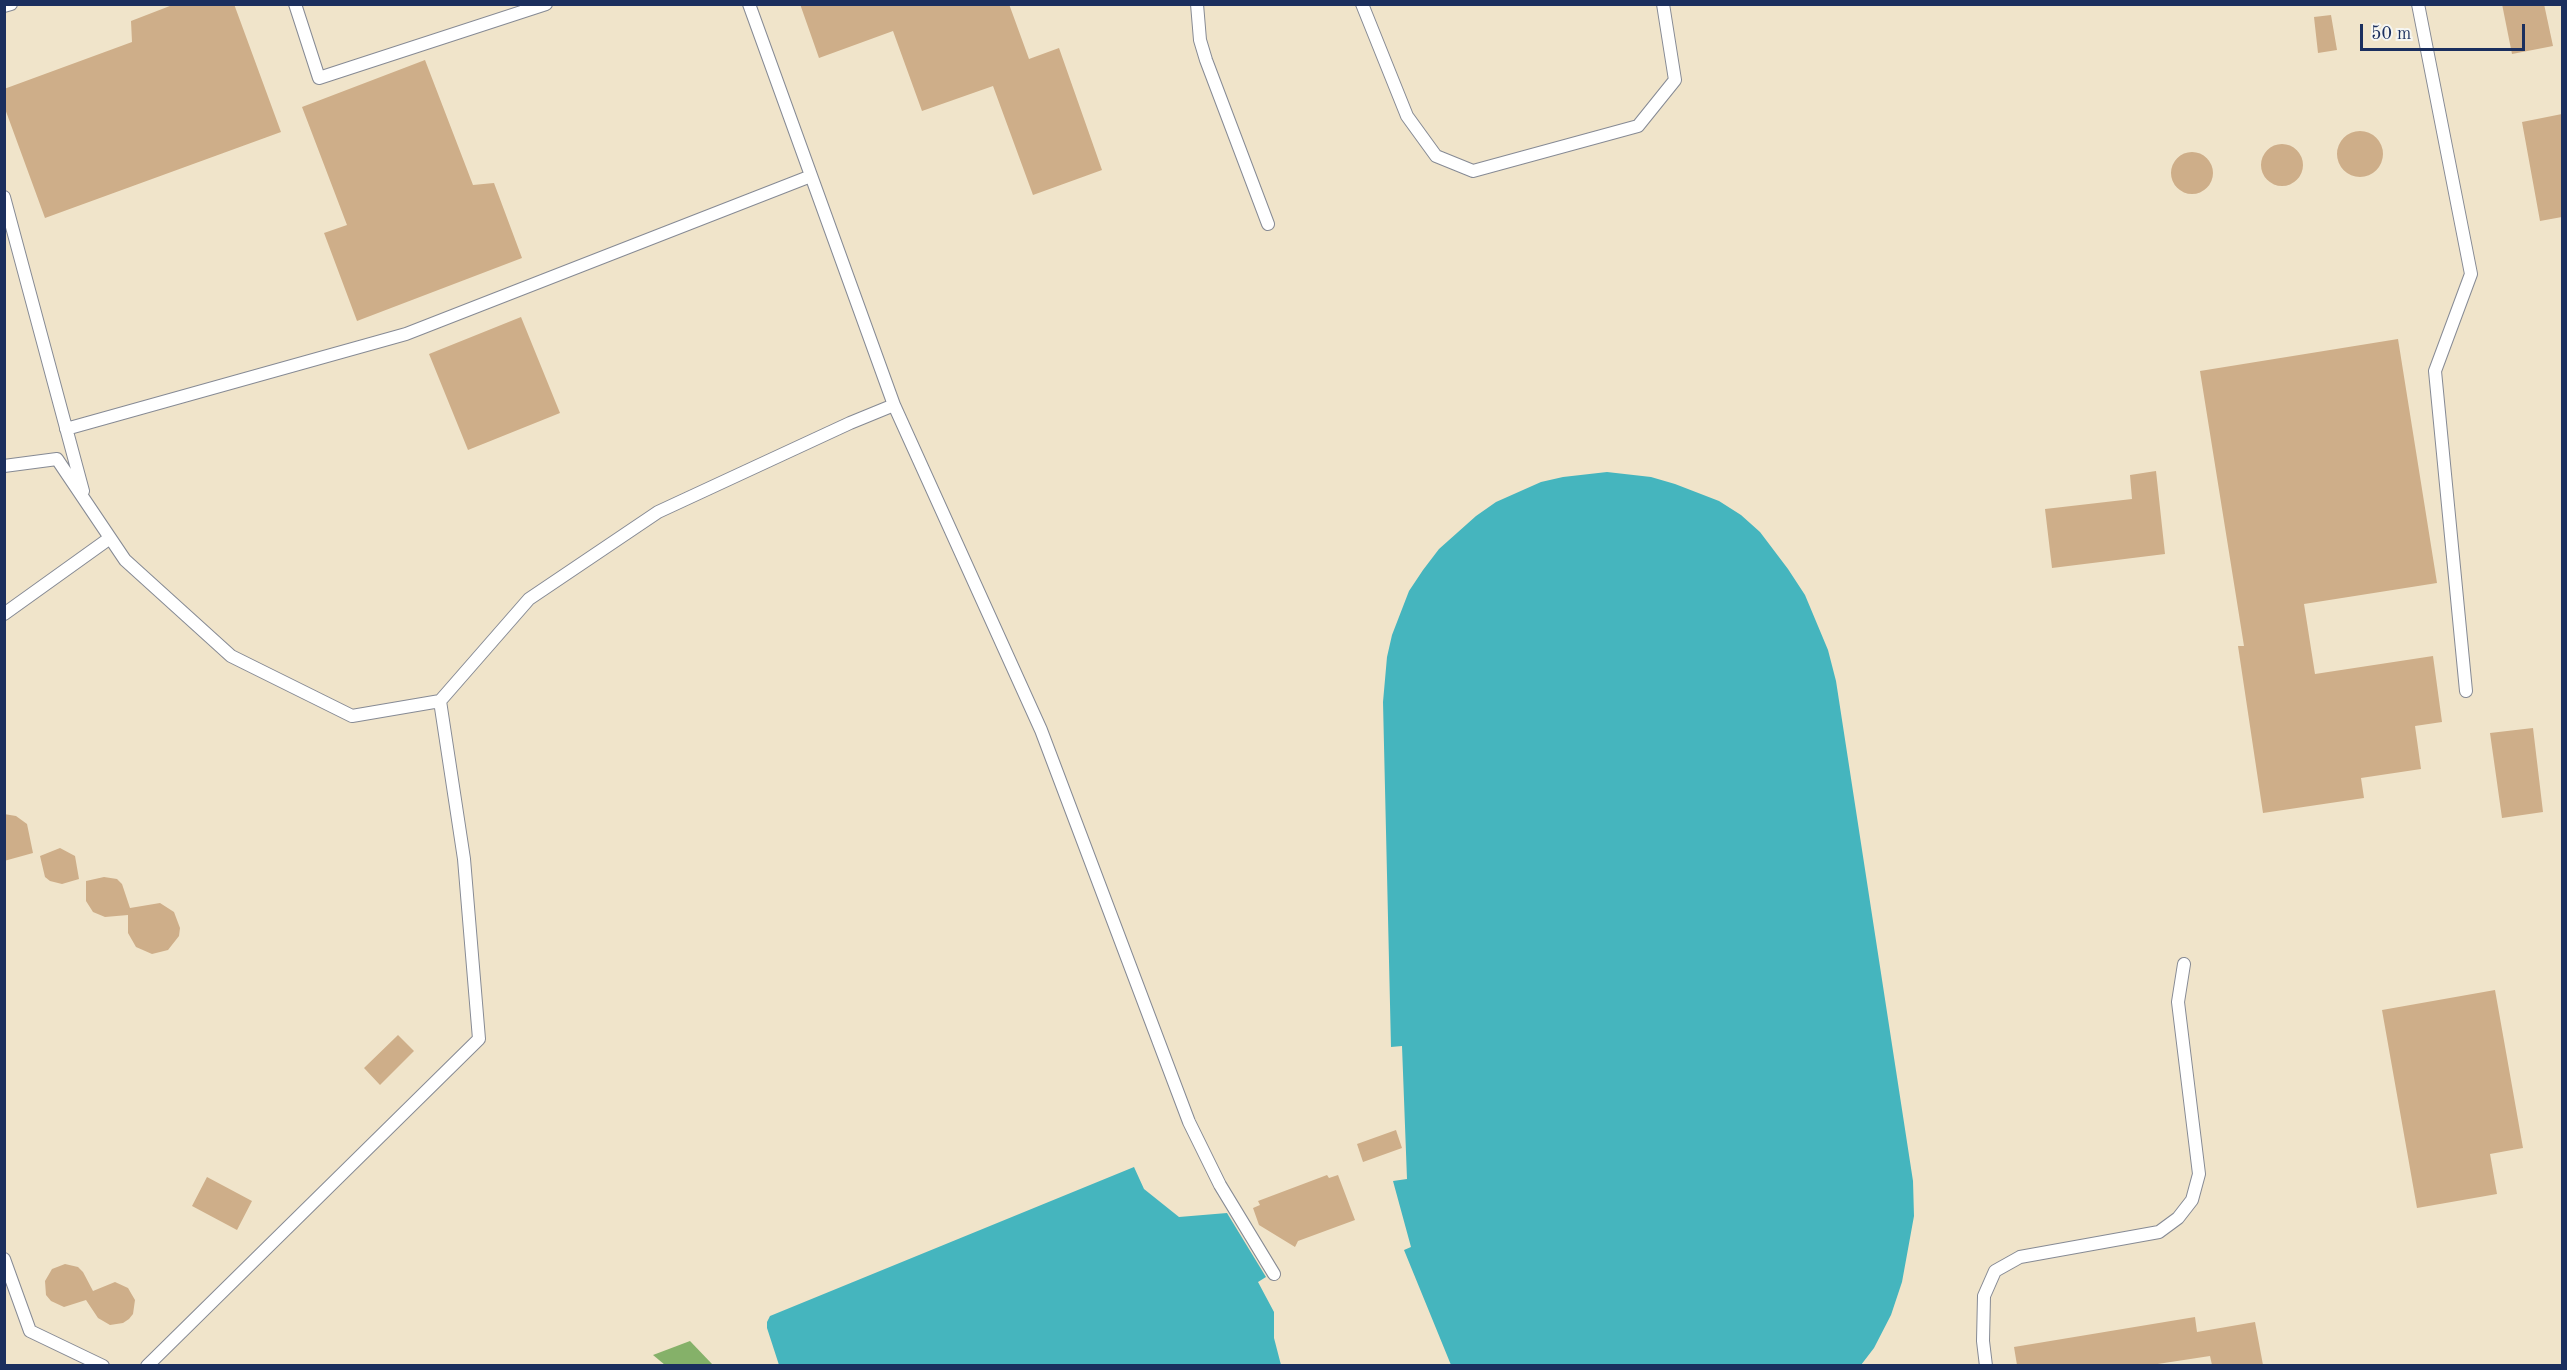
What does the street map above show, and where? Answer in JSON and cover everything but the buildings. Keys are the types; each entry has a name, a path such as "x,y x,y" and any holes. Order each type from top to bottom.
{"lane":[{"path":"4,6 11,4"},
{"path":"295,4 319,78 546,4"},
{"path":"749,4 894,405 1041,730 1189,1122 1220,1185 1274,1274"},
{"path":"1197,4 1198,30 1206,60 1268,224"},
{"path":"1362,4 1407,116 1436,156 1473,171 1638,126 1675,80 1663,4"},
{"path":"2418,4 2471,274 2435,371 2466,691"},
{"path":"66,429 406,334 811,176"},
{"path":"4,197 85,501"},
{"path":"4,466 57,459 125,560 231,656 352,716 440,701 529,599 658,512 894,405"},
{"path":"4,614 110,538"},
{"path":"147,1365 479,1039 464,859 440,701"},
{"path":"1986,1365 1983,1341 1984,1296 1995,1271 2020,1257 2159,1232 2178,1218 2192,1200 2199,1174 2178,1002 2184,964"},
{"path":"4,1258 30,1331 103,1365"}],"green space":[{"path":"690,1341 713,1365 665,1365 653,1355"}],"water":[{"path":"1607,472 1651,477 1675,484 1719,501 1741,515 1760,532 1805,595 1828,650 1836,681 1913,1181 1914,1216 1902,1282 1891,1315 1874,1348 1861,1365 1451,1365 1404,1250 1411,1247 1393,1181 1407,1179 1402,1046 1391,1047 1383,702 1387,657 1392,635 1409,591 1423,570 1439,549 1476,516 1496,502 1541,482"},
{"path":"1134,1167 1144,1189 1179,1217 1227,1213 1266,1277 1258,1282 1274,1312 1274,1338 1281,1365 779,1365 767,1328 770,1316"}]}
